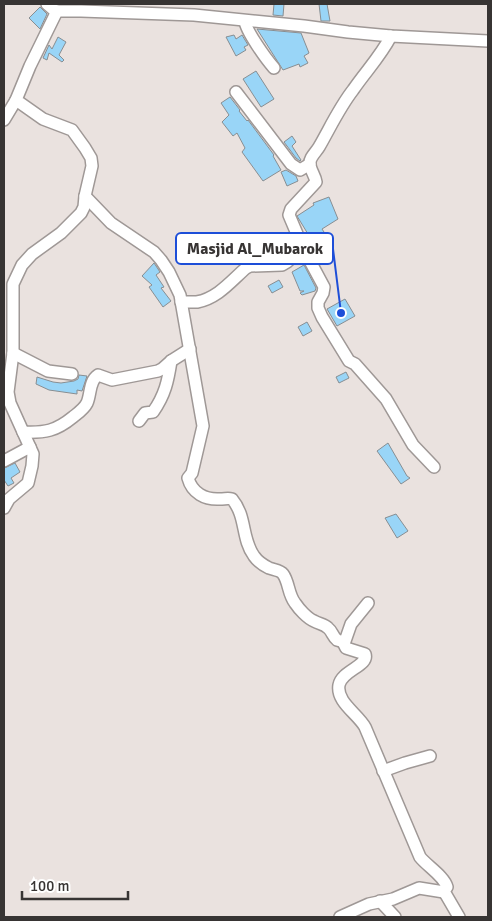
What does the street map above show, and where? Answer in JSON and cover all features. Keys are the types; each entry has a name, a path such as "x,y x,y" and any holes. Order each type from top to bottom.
{"street":[{"path":"47,4 57,11 81,10 194,15 391,36 488,41"},
{"path":"4,120 16,100 33,58 57,11"},
{"path":"245,21 247,29 274,68"},
{"path":"391,36 378,58 352,90 310,159 316,182 291,209 289,215 303,248 324,287 318,302 318,308 322,317 349,361 355,364 386,399 413,445 434,468"},
{"path":"236,92 291,164 300,170 310,164"},
{"path":"6,500 28,483 33,454 10,403 8,392 13,353 8,341 9,285 32,254 61,233 81,213 84,207 92,163 91,158 75,133 43,119 16,100"},
{"path":"85,196 111,222 154,252 169,272 180,295 203,426 192,473 188,478 189,482 198,494 208,499 232,499 237,505 243,521 245,538 255,558 260,564 283,574 292,600 313,621 322,624 329,629 337,640 344,642"},
{"path":"182,302 197,302 208,299 224,290 246,268 250,266 282,264 303,248"},
{"path":"23,432 44,432 56,429 67,422 84,407 93,379 98,375 112,380 158,371 190,348"},
{"path":"13,353 48,371 72,374"},
{"path":"139,421 145,413 153,412 158,403 168,384 171,361"},
{"path":"4,461 30,447"},
{"path":"368,603 351,624 344,642 346,648 365,654 366,660 346,674 339,686 340,694 342,701 361,720 365,727 414,838 420,857 446,882 447,887 444,892"},
{"path":"384,771 430,756"},
{"path":"340,917 419,888 444,892 459,917"},
{"path":"380,901 395,917"}],"building":[{"path":"274,4 284,4 283,16 273,15"},
{"path":"319,4 327,4 330,21 321,21"},
{"path":"40,7 47,14 40,29 29,18"},
{"path":"257,29 301,33 309,53 304,56 308,63 300,67 299,64 283,70"},
{"path":"234,35 236,39 242,35 248,45 244,47 246,50 236,56 226,37"},
{"path":"58,37 66,42 59,55 64,60 62,62 49,53 47,60 43,58 49,45 52,49"},
{"path":"256,71 274,99 261,107 243,79"},
{"path":"230,97 274,155 281,170 263,181 242,152 245,148 237,133 233,136 222,122 229,115 221,103"},
{"path":"292,136 296,142 292,146 300,161 284,142"},
{"path":"286,170 296,176 298,181 287,186 281,172"},
{"path":"329,197 338,219 322,229 324,232 311,239 297,216 314,205 313,203"},
{"path":"154,263 160,272 156,275 164,287 161,288 171,301 163,307 149,287 152,285 142,276"},
{"path":"304,265 316,288 315,291 302,295 300,293 304,291 300,291 292,272"},
{"path":"279,280 283,287 272,293 268,286"},
{"path":"345,299 355,316 337,326 327,309"},
{"path":"307,322 312,331 303,336 298,327"},
{"path":"346,372 349,378 339,383 336,377"},
{"path":"79,375 87,376 82,391 77,390 77,394 49,390 36,384 37,377 61,383 74,381 78,379"},
{"path":"388,443 410,478 401,484 377,451"},
{"path":"15,463 20,472 11,478 14,483 8,486 4,480 4,468"},
{"path":"396,514 408,531 397,538 385,518"}],"place":[{"name":"Masjid Al_Mubarok","path":"341,313"}]}
